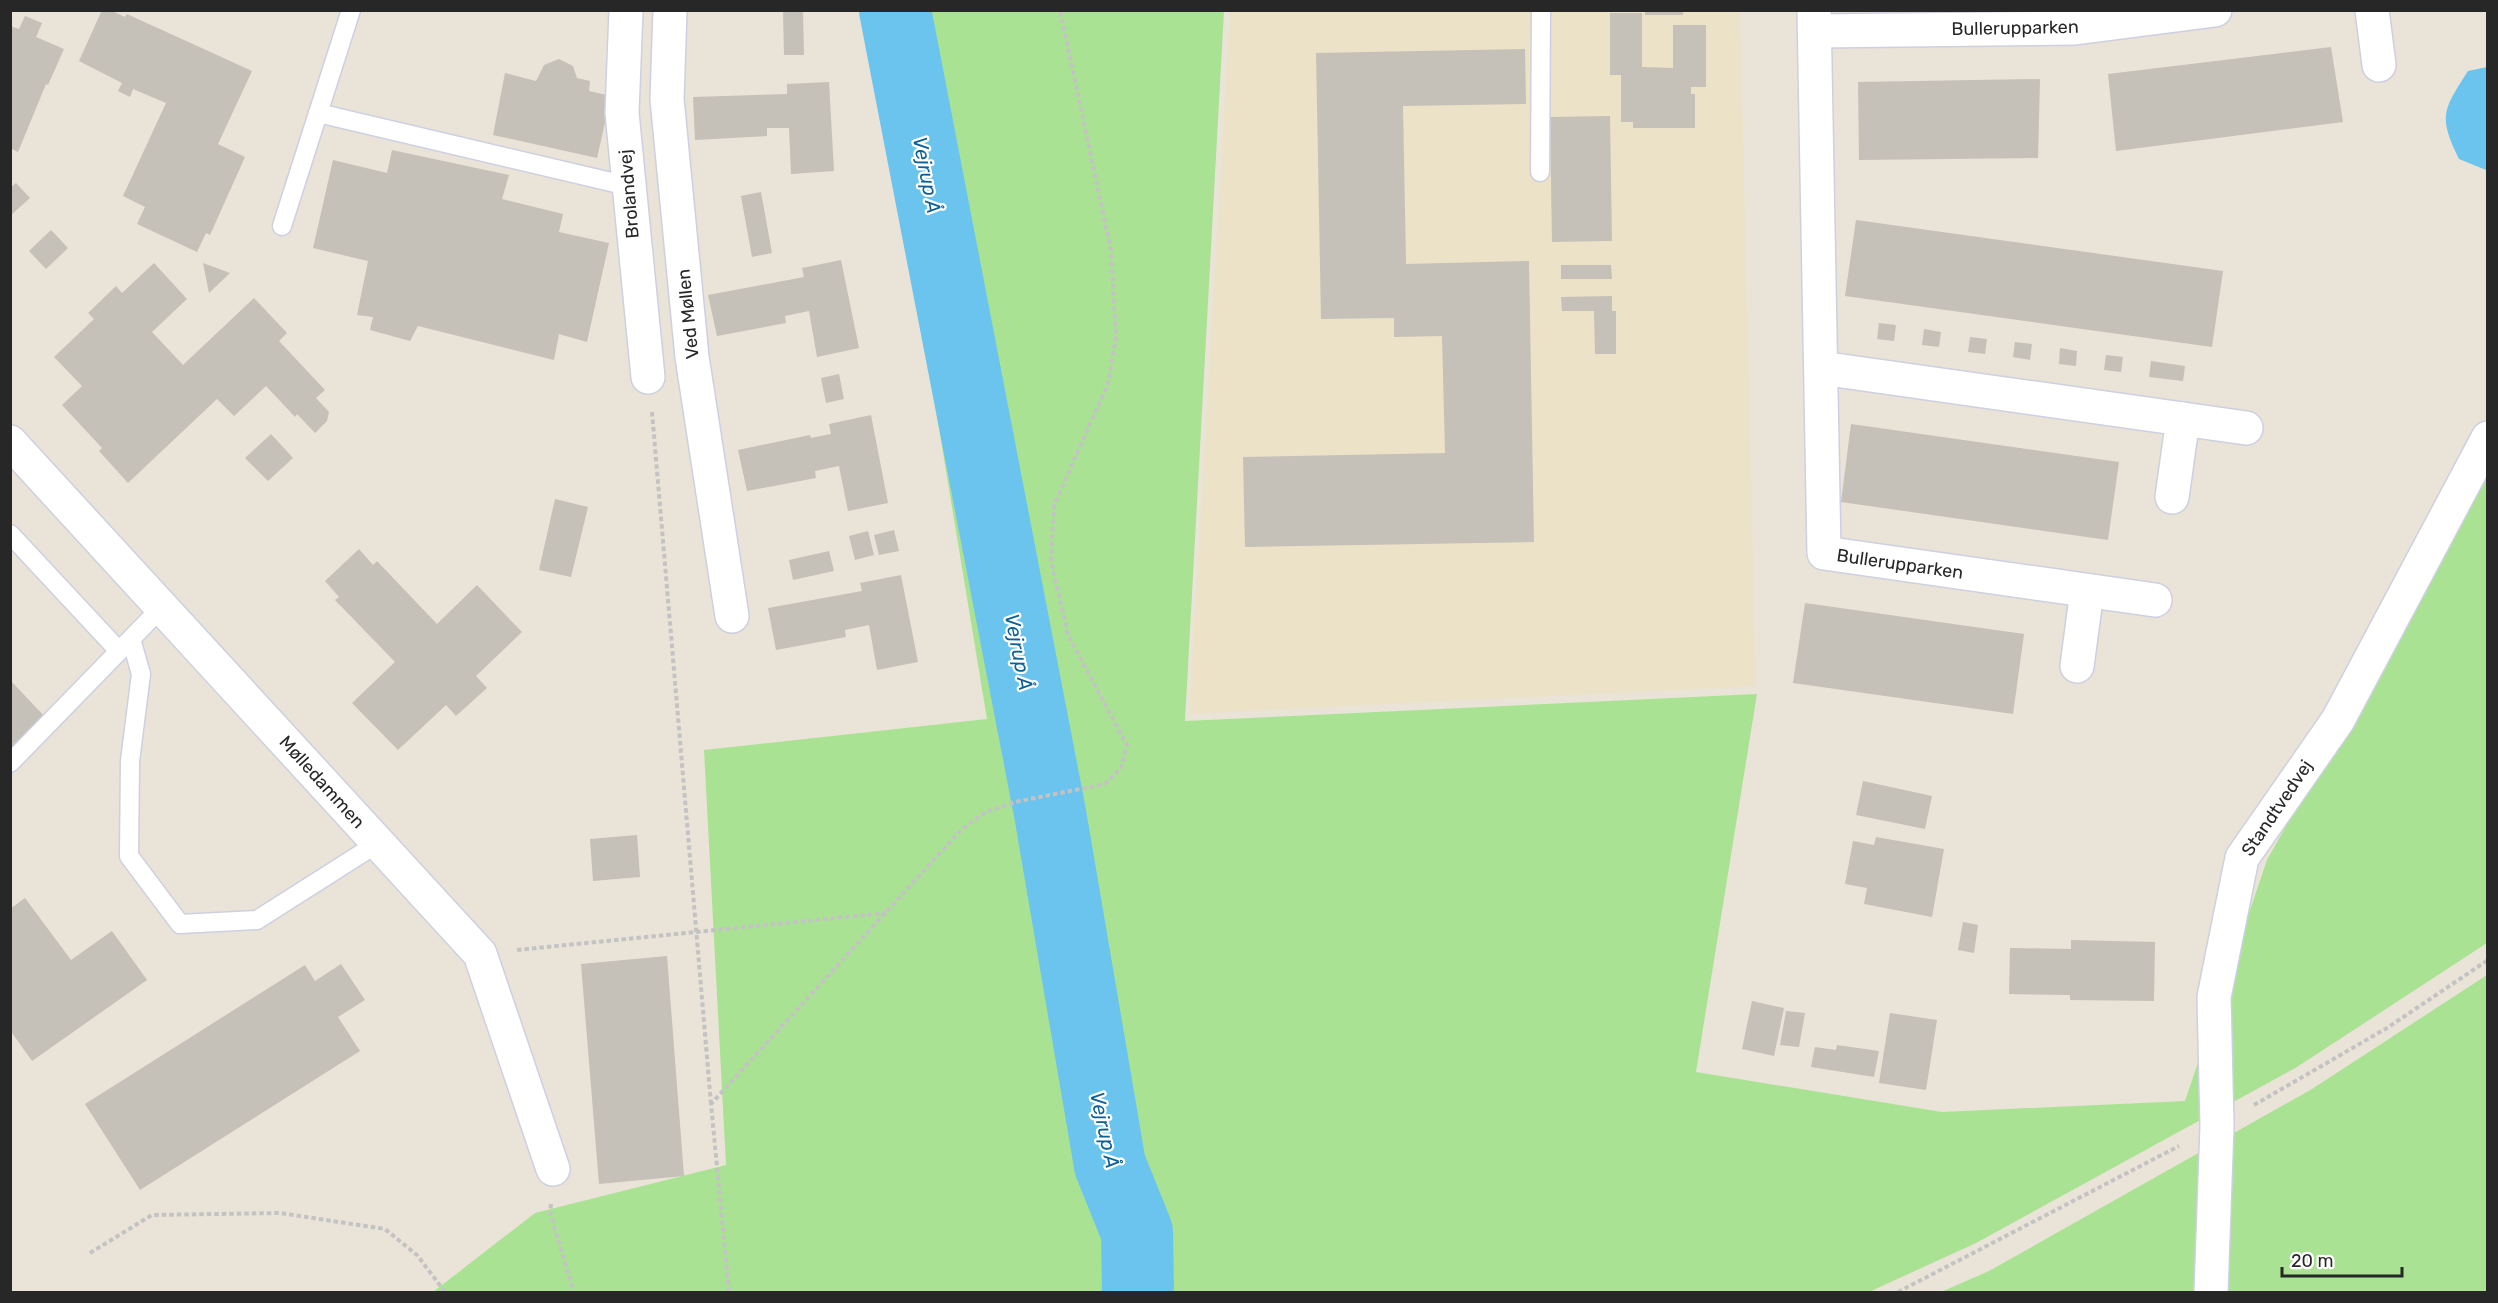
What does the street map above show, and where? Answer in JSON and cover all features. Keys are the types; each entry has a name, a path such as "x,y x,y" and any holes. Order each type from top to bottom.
{"street":[{"name":"Brolandvej","path":"626,10 621,112 648,377"},
{"name":"Ved Møllen","path":"670,10 666,99 692,357 732,616"},
{"name":"Bullerupparken","path":"2155,600 1824,553 1815,21 2075,28 2215,10"},
{"path":"2372,10 2379,65"},
{"path":"1821,369 2246,428"},
{"path":"2172,497 2183,419"},
{"name":"Standtvedvej","path":"2211,1293 2217,1126 2214,997 2242,858 2338,720 2487,438"},
{"name":"Mølledammen","path":"10,442 480,954 554,1169"},
{"path":"2077,666 2087,591"}],"lane":[{"path":"282,226 351,10"},
{"path":"1540,172 1541,10"},
{"path":"318,112 628,186"},
{"path":"10,534 125,645 141,674 130,761 129,856 180,924 257,920 378,843"},
{"path":"10,763 162,607"}],"path":[{"path":"711,1104 962,829 986,812 1015,802 1105,784 1120,768 1127,746 1068,635 1051,561 1054,506 1108,384 1116,337 1111,251 1060,10"},
{"path":"648,377 729,1293"},
{"path":"480,954 886,913"},
{"path":"554,1169 550,1214 574,1293"},
{"path":"90,1253 152,1215 280,1213 385,1229 417,1255 445,1293"}],"shaded area":[{"path":"1230,11 1740,11 1756,686 1189,714"}],"green space":[{"path":"870,11 1224,11 1185,721 1757,694 1696,1072 1942,1112 2185,1101 2267,860 2487,466 2487,943 2297,1067 1976,1243 1869,1292 433,1292 535,1213 726,1165 704,750 987,719"},
{"path":"2487,975 2487,1292 1941,1292 1989,1271 2312,1089"}],"water":[{"path":"2487,67 2488,169 2486,170 2459,159 2448,133 2446,114 2453,95 2468,71"}],"building":[{"path":"102,10 110,10 125,17 127,14 252,71 218,144 245,157 210,235 206,233 197,252 137,224 145,207 123,196 166,103 133,89 130,97 118,91 122,83 79,61"},
{"path":"783,10 803,10 804,55 784,55"},
{"path":"1645,10 1683,10 1683,15 1645,15"},
{"path":"1610,13 1642,13 1642,67 1673,68 1673,25 1706,25 1706,87 1691,87 1691,94 1695,94 1695,128 1633,128 1633,122 1621,122 1621,75 1610,75"},
{"path":"25,16 42,23 36,37 64,49 48,85 46,84 18,152 10,148 10,26 19,29"},
{"path":"2331,47 2343,122 2116,151 2108,74"},
{"path":"1525,49 1526,104 1403,106 1406,264 1529,261 1534,542 1245,547 1243,457 1445,453 1442,336 1394,337 1394,318 1321,319 1316,53"},
{"path":"559,59 573,66 577,78 590,81 589,91 611,96 597,158 493,135 505,73 536,81 544,65"},
{"path":"2040,79 2038,158 1859,160 1858,82"},
{"path":"829,82 834,171 791,174 789,128 767,128 767,136 695,140 693,97 787,94 787,84"},
{"path":"1610,116 1612,241 1552,242 1550,117"},
{"path":"392,150 509,175 502,199 563,214 559,232 609,243 587,342 559,334 554,360 418,326 410,341 370,330 373,317 357,315 368,261 313,248 333,160 387,173"},
{"path":"16,183 30,198 10,216 10,188"},
{"path":"761,192 772,253 752,257 741,196"},
{"path":"1856,220 2223,271 2212,347 1845,296"},
{"path":"51,230 68,248 46,269 29,251"},
{"path":"841,260 859,348 817,357 809,311 785,316 786,323 717,336 708,295 804,277 802,268"},
{"path":"154,263 187,299 152,332 183,365 254,298 287,333 279,341 325,390 316,398 329,412 327,421 315,433 297,414 295,417 266,386 234,416 217,399 128,483 99,451 102,448 62,405 82,386 54,357 94,319 88,313 116,286 122,293"},
{"path":"203,263 230,273 209,293"},
{"path":"1561,265 1611,265 1612,279 1561,279"},
{"path":"1612,296 1612,311 1616,311 1616,354 1595,354 1594,311 1562,311 1561,297"},
{"path":"1879,323 1896,325 1894,341 1877,339"},
{"path":"1924,329 1941,332 1939,347 1922,345"},
{"path":"1970,337 1987,339 1985,354 1968,352"},
{"path":"2015,342 2032,344 2030,360 2013,357"},
{"path":"2060,348 2077,351 2076,366 2059,364"},
{"path":"2106,355 2123,357 2121,372 2104,370"},
{"path":"2151,361 2185,366 2183,381 2149,377"},
{"path":"839,374 844,399 826,403 821,378"},
{"path":"871,415 888,503 848,511 839,466 815,471 816,478 747,491 738,450 810,435 811,438 831,434 829,424"},
{"path":"1851,424 2119,462 2108,540 1841,502"},
{"path":"271,434 293,458 268,481 245,458"},
{"path":"555,499 588,507 571,577 539,570"},
{"path":"894,530 899,551 879,555 874,535"},
{"path":"868,531 874,555 855,560 849,536"},
{"path":"359,549 373,565 377,561 437,624 477,585 522,632 476,676 487,688 456,716 446,705 398,750 352,703 395,662 335,600 339,597 325,581"},
{"path":"829,551 834,571 793,580 789,560"},
{"path":"901,575 918,662 877,670 869,625 845,630 846,637 776,650 768,608 862,591 860,583"},
{"path":"1805,603 2024,634 2013,714 1793,683"},
{"path":"10,680 46,718 10,751"},
{"path":"1863,781 1932,796 1925,829 1856,815"},
{"path":"637,835 640,877 593,881 590,839"},
{"path":"1876,837 1944,849 1932,917 1864,904 1867,888 1845,884 1853,841 1874,845"},
{"path":"25,898 71,960 112,931 147,980 32,1061 10,1030 10,909"},
{"path":"1963,922 1978,925 1974,953 1958,950"},
{"path":"2071,940 2155,942 2154,1001 2070,1000 2070,995 2009,994 2010,948 2071,949"},
{"path":"667,956 684,1176 599,1184 581,964"},
{"path":"341,964 365,1000 338,1017 360,1051 140,1190 85,1104 305,965 315,981"},
{"path":"1752,1001 1784,1008 1774,1056 1742,1049"},
{"path":"1786,1011 1805,1013 1799,1047 1780,1045"},
{"path":"1890,1013 1937,1020 1926,1090 1879,1083"},
{"path":"1837,1045 1879,1051 1874,1077 1811,1067 1815,1047 1836,1050"}],"waterway":[{"name":"Vejrup Å","path":"895,10 1050,813 1110,1165 1137,1232 1138,1292"}]}
